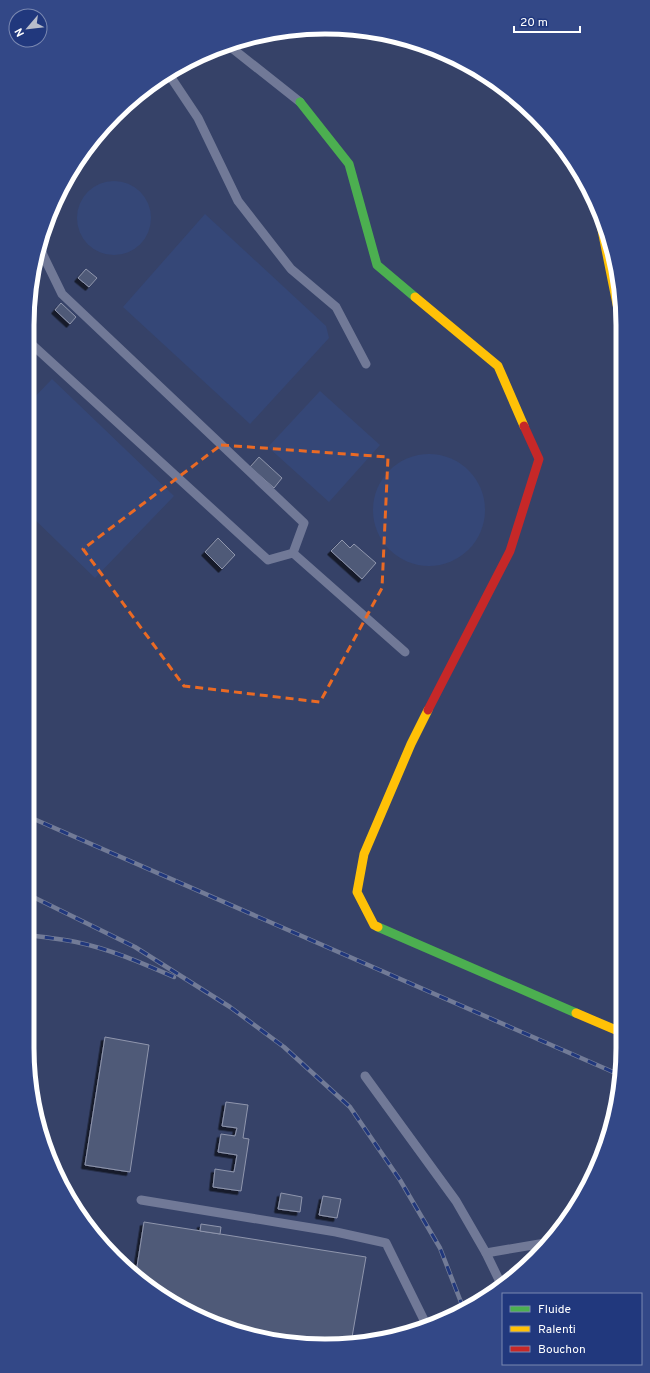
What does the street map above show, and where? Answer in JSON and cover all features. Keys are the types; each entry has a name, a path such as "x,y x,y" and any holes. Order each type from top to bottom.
{"main road":[{"path":"300,102 349,164 378,265 498,366 539,459 510,551 411,744 364,854 357,892 374,925 616,1030"},
{"path":"605,246 614,295"}],"lane":[{"path":"233,49 300,102"},
{"path":"171,78 198,118 238,201 291,269 336,307 366,364"},
{"path":"43,255 62,294 304,523 293,553"},
{"path":"34,346 268,560 293,553"},
{"path":"293,553 405,652"},
{"path":"365,1076 456,1201 486,1253 499,1281"},
{"path":"141,1200 336,1232 386,1243 424,1322"},
{"path":"486,1253 541,1244"}],"highlighted area":[{"path":"221,445 388,457 382,588 320,702 184,686 83,549"}],"water":[{"path":"114,181 135,187 145,197 151,218 145,239 135,249 114,255 93,249 83,239 77,218 83,197 93,187"},
{"path":"205,214 326,326 329,338 250,424 123,307"},
{"path":"52,379 174,496 95,578 34,519 34,398"},
{"path":"320,391 380,445 329,502 268,447"},
{"path":"429,454 440,455 450,459 460,464 468,471 475,479 480,489 484,499 484,521 480,531 475,541 468,549 460,556 450,561 440,565 429,566 418,565 408,561 398,556 390,549 383,541 378,531 374,521 373,510 374,499 378,489 383,479 390,471 398,464 408,459 418,455"}],"building":[{"path":"86,269 97,278 89,287 78,278"},
{"path":"61,303 76,317 70,324 55,310"},
{"path":"259,457 282,478 274,488 250,467"},
{"path":"218,538 235,555 222,569 205,552"},
{"path":"342,540 350,548 354,544 376,563 362,579 331,551"},
{"path":"105,1037 149,1045 130,1172 85,1165"},
{"path":"226,1102 248,1105 243,1138 249,1139 241,1191 213,1187 215,1169 234,1172 237,1155 218,1152 221,1134 235,1136 237,1128 222,1126"},
{"path":"281,1193 302,1197 300,1212 278,1209"},
{"path":"323,1196 341,1199 337,1218 319,1215"},
{"path":"144,1222 366,1257 352,1338 325,1339 287,1337 231,1324 179,1300 137,1270"},
{"path":"201,1224 221,1227 220,1234 200,1231"}],"railway":[{"path":"34,819 615,1073"},
{"path":"34,897 135,947 230,1007 284,1047 350,1107 400,1180 440,1248 462,1305"},
{"path":"34,936 76,942 101,948 174,977"}],"traffic: fast":[{"path":"300,102 349,164 377,265 415,297"},
{"path":"378,927 576,1013"}],"traffic: slow":[{"path":"607,254 614,290"},
{"path":"415,297 498,366 524,426"},
{"path":"378,927 374,925 357,892 364,854 411,744 428,710"},
{"path":"576,1013 616,1030"}],"traffic: jam":[{"path":"428,710 510,551 539,459 524,426"}]}
